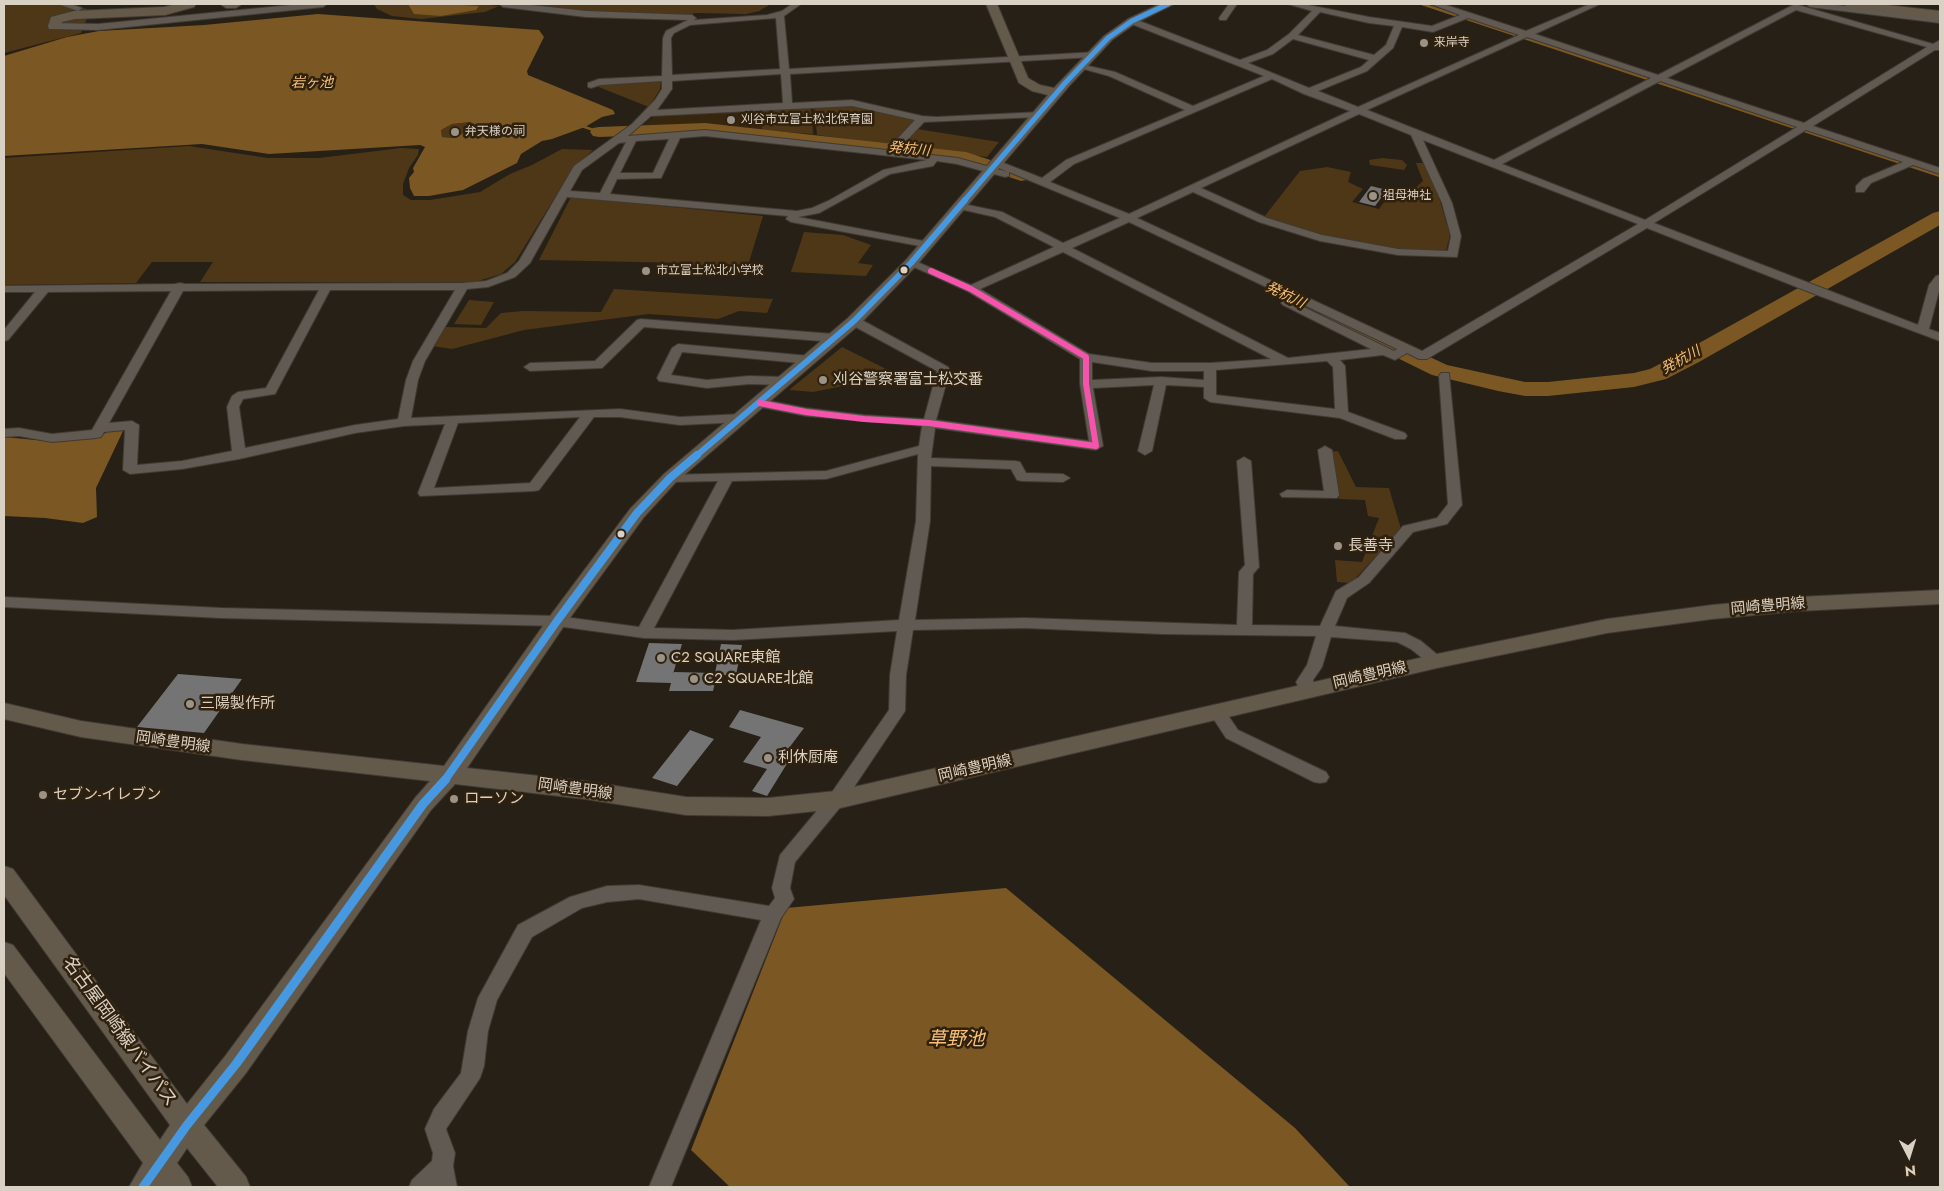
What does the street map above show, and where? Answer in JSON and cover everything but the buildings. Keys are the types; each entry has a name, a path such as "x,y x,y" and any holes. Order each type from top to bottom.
{"highway":[{"path":"54,26 56,20 74,15 165,11 190,4"},
{"path":"226,4 236,4"},
{"path":"1849,4 1940,15"},
{"path":"1898,4 1940,9"}],"main road":[{"path":"990,4 1023,80 1036,88 1057,93"},
{"path":"143,1187 187,1125 236,1064 423,804 451,774 557,621 637,513 670,478 743,418 854,321 911,263 925,244 1038,114 1108,38 1160,5"},
{"name":"岡崎豊明線","path":"4,711 81,730 214,748 585,790 686,806 768,807 836,800 1308,690 1607,626 1799,604 1940,597"},
{"name":"名古屋岡崎線バイパス","path":"4,876 152,1081 236,1187"},
{"path":"4,953 178,1187"}],"street":[{"path":"62,4 78,8"},
{"path":"54,26 98,27 323,4"},
{"path":"503,4 568,13 658,18 754,16 772,11 786,4"},
{"path":"4,289 180,286 463,286 488,284 511,275 524,263 578,168 650,113 667,89 667,38 670,31 688,23 753,20 778,16 797,4"},
{"path":"1223,18 1232,4"},
{"path":"1292,4 1399,25 1433,29 1464,16"},
{"path":"1435,4 1464,16 1907,164 1940,171"},
{"path":"972,289 1065,248 1430,77 1596,4"},
{"path":"1810,4 1940,20"},
{"path":"1494,164 1794,5 1938,46"},
{"path":"1238,64 1270,52 1292,36 1319,9"},
{"path":"778,16 780,17 788,106"},
{"path":"1132,21 1307,92 1820,293 1940,336"},
{"path":"1307,92 1364,69 1390,46 1399,25"},
{"path":"1292,36 1377,59"},
{"path":"996,162 1424,356 1646,224 1800,128 1938,46"},
{"path":"591,85 599,82 1014,57 1094,54"},
{"path":"1083,66 1112,74 1192,109"},
{"path":"1045,181 1070,162 1270,77"},
{"path":"650,113 852,103 922,119 1038,114"},
{"path":"890,152 922,119"},
{"path":"614,140 705,133 739,135 935,158 996,162 1045,181 1390,353"},
{"path":"1193,188 1263,220 1320,238 1398,252 1453,255 1456,236 1448,203 1416,134"},
{"path":"614,176 656,176 676,135"},
{"path":"603,197 633,138"},
{"path":"563,193 798,214 814,211 832,203 887,172 928,164 935,158"},
{"path":"1849,186 1907,164"},
{"path":"1860,190 1866,181"},
{"path":"959,206 998,214 1286,362"},
{"path":"791,219 925,244"},
{"path":"911,263 972,289 1086,357 1152,367 1210,368 1390,353 1406,348"},
{"path":"1923,330 1938,283"},
{"path":"4,433 19,432 52,438 96,434 180,286"},
{"path":"239,455 233,407 238,396 270,391 327,286"},
{"path":"404,422 412,380 419,361 463,286"},
{"path":"4,337 45,288"},
{"path":"660,1187 773,914 785,899 781,888 786,860 836,800 897,711 898,675 908,625 923,521 929,423 944,370 854,321"},
{"path":"530,367 598,365 641,323 834,338"},
{"path":"785,381 749,380 707,384 663,378 678,348 810,360"},
{"path":"760,403 855,418 929,423 1096,446 1086,384 1086,357"},
{"path":"1331,358 1339,366 1342,414"},
{"path":"1210,368 1210,398 1342,414 1400,436"},
{"path":"1308,690 1304,682 1314,667 1324,631 1341,595 1364,580 1408,529 1442,521 1455,505 1445,376"},
{"path":"1086,384 1161,381 1209,384"},
{"path":"1145,451 1161,381"},
{"path":"100,428 132,425 130,470 182,466 355,429 404,422 590,413 620,413 680,421 743,418"},
{"path":"453,419 425,493 534,487 590,413"},
{"path":"1286,494 1332,495 1325,450"},
{"path":"670,478 826,475 926,455 1015,465 1022,477 1062,478"},
{"path":"1244,461 1252,567 1246,572 1244,630"},
{"path":"644,633 727,478"},
{"path":"4,602 221,613 557,621 644,633 733,635 908,625 1025,623 1324,631 1400,637 1416,645 1437,661"},
{"path":"1217,712 1232,734 1320,777"},
{"path":"446,1187 442,1166 444,1152 435,1129 441,1116 470,1078 474,1066 478,1031 488,998 525,931 577,902 608,894 639,892 773,914"},
{"path":"420,1187 442,1166"}],"shaded area":[{"path":"4,4 70,4 90,10 81,33 4,53"},
{"path":"374,4 478,4 499,6 485,12 421,19 392,16 377,9"},
{"path":"521,4 771,4 759,11 746,14 695,13 685,16 595,12"},
{"path":"661,80 660,89 649,107 596,86 600,84"},
{"path":"847,104 916,120 891,145 817,135 814,106"},
{"path":"810,106 813,134 762,130 761,110"},
{"name":"刈谷市立富士松北保育園","path":"811,106 814,135 715,126 641,128 656,115"},
{"path":"472,122 474,126 467,132 453,138 442,137 441,130 452,124"},
{"path":"917,129 999,142 987,157 899,146"},
{"path":"189,146 268,158 319,158 401,148 419,149 418,155 409,168 403,184 403,195 411,200 430,200 480,192 510,174 562,149 593,150 573,168 515,262 501,274 475,282 200,282 213,262 152,262 136,283 4,285 4,158"},
{"path":"1382,158 1402,160 1407,165 1404,170 1370,165 1369,160"},
{"path":"1416,163 1425,163 1440,201 1450,235 1446,251 1400,249 1321,235 1264,217 1300,171 1327,167 1351,172 1348,182 1363,189 1352,202 1379,209 1387,198 1404,198 1423,181"},
{"path":"571,197 763,216 749,262 759,263 757,274 700,273 685,263 539,260"},
{"path":"804,232 843,235 871,245 858,263 873,265 866,276 791,272"},
{"path":"614,289 773,299 767,313 739,311 718,319 649,314 524,330 452,349 432,346 444,327 486,328 501,313 523,311 601,312"},
{"path":"469,300 494,302 481,325 454,324"},
{"path":"842,347 898,375 813,392 789,390"},
{"path":"1338,451 1356,487 1389,488 1401,529 1351,583 1337,582 1335,560 1362,562 1379,518 1368,516 1365,500 1339,499 1329,452"}],"water":[{"path":"408,4 479,6 476,10 441,16 414,14"},
{"name":"岩ヶ池","path":"318,14 539,30 544,37 527,71 528,75 613,110 615,114 602,117 585,127 542,141 521,154 517,163 463,190 429,196 414,196 410,188 409,178 414,172 413,168 425,147 420,145 269,154 202,144 4,156 4,56 67,37 99,31 204,25","holes":["471,122 474,126 467,132 453,138 442,137 441,130 452,124"]},
{"path":"124,429 96,488 97,517 83,523 45,518 4,516 4,437 46,441 100,436 111,430"},
{"name":"草野池","path":"1006,888 1295,1128 1350,1187 730,1187 691,1150 786,908"}],"waterway":[{"path":"1422,4 1940,176"},
{"path":"579,125 599,132"},
{"name":"発杭川","path":"599,132 705,128 966,157 1021,176"},
{"name":"発杭川","path":"1329,317 1440,370 1498,384 1525,389 1548,389 1634,380 1658,374 1691,357 1940,217"}],"transit line":[{"path":"143,1187 187,1125 236,1064 423,804 451,774 557,621 637,513 670,478 854,321 911,263 1066,82 1108,38 1132,21 1168,4"},
{"path":"760,403 806,412 864,419 929,423 1096,446 1086,384 1086,357 971,289 931,271"}],"place":[{"name":"来岸寺","path":"1424,43"},
{"name":"刈谷市立富士松北保育園","path":"731,120"},
{"name":"弁天様の祠","path":"455,132"},
{"name":"祖母神社","path":"1373,196"},
{"name":"市立富士松北小学校","path":"646,271"},
{"name":"刈谷警察署富士松交番","path":"823,380"},
{"name":"長善寺","path":"1338,546"},
{"name":"C2 SQUARE東館","path":"661,658"},
{"name":"C2 SQUARE北館","path":"694,679"},
{"name":"三陽製作所","path":"190,704"},
{"name":"利休厨庵","path":"768,758"},
{"name":"セブン-イレブン","path":"43,795"},
{"name":"ローソン","path":"454,799"}]}
